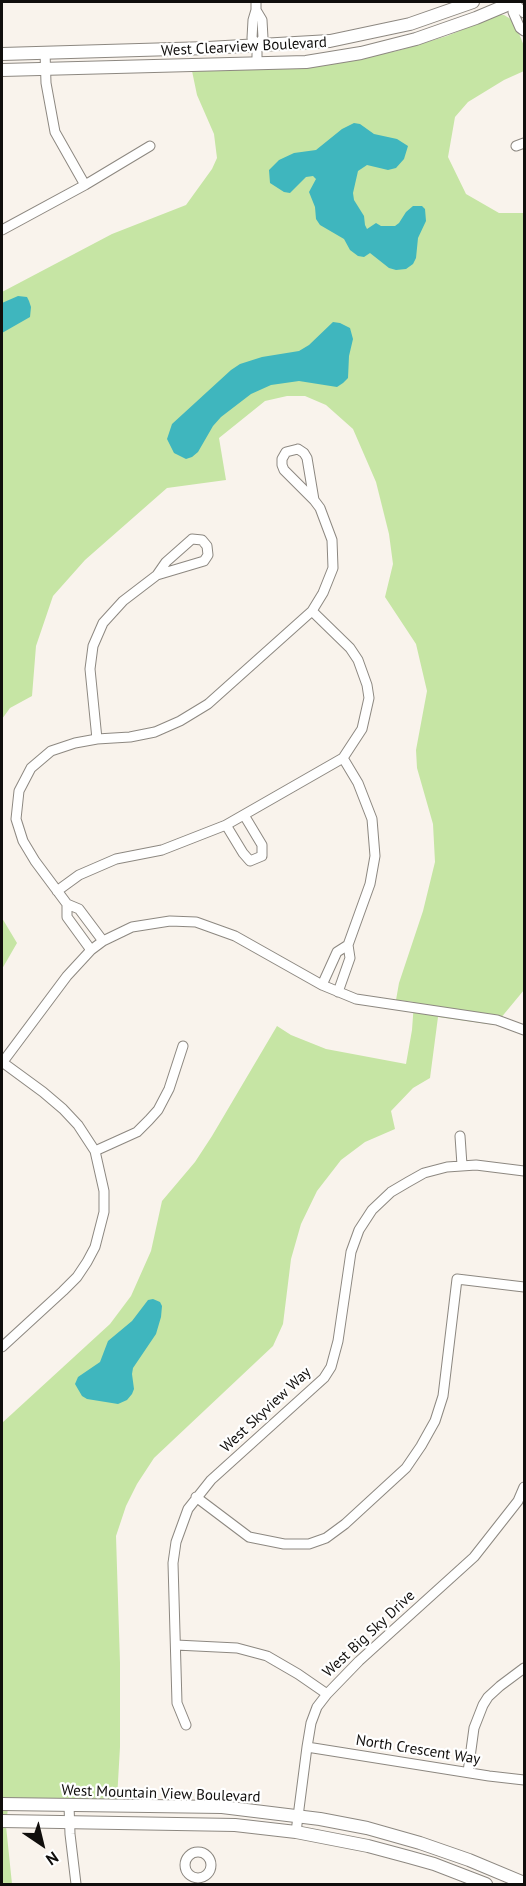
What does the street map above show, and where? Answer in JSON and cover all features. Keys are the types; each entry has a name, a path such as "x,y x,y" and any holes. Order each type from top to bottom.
{"street":[{"name":"West Clearview Boulevard","path":"2,54 296,44 354,37 410,24 471,2"},
{"path":"514,2 525,13"},
{"path":"514,2 513,12 520,28 525,31"},
{"name":"West Clearview Boulevard","path":"2,70 306,62 361,53 416,39 514,2"},
{"path":"256,6 252,35 256,45 257,63"},
{"path":"45,52 50,113 55,132 85,185"},
{"path":"2,230 85,185 150,146"},
{"path":"103,941 79,909 67,904 34,861 23,841 16,819 19,791 31,768 51,751 75,743 155,732 180,721 208,704 312,610 323,593 333,568 332,540 320,508 284,470 282,459 289,450 298,449 307,458 314,500"},
{"path":"97,739 90,669 93,646 103,623 123,601 157,575 175,568 200,564 208,555 207,546 198,539 187,542 166,562 157,575"},
{"path":"57,891 79,875 116,859 162,850 226,825 343,758 362,729 369,698 367,685 358,660 350,648 312,610"},
{"path":"338,992 350,958 348,945 370,884 375,856 372,819 367,803 343,758"},
{"path":"226,825 250,861 262,856 261,845 244,815"},
{"path":"67,904 68,917 90,950"},
{"path":"2,1347 76,1277 95,1247 104,1212 104,1191 95,1151 78,1125 63,1109 2,1062 67,976 90,950 103,941 132,927 170,921 196,922 235,936 338,992 376,1002 497,1020 525,1030"},
{"path":"322,985 336,952 348,945"},
{"path":"95,1151 137,1132 158,1110 169,1089 183,1046"},
{"path":"460,1136 462,1165"},
{"name":"West Skyview Way","path":"186,1725 177,1702 174,1563 176,1542 183,1519 196,1497 211,1480 324,1378 331,1367 338,1341 351,1252 359,1230 372,1210 391,1192 424,1173 462,1165 525,1171"},
{"path":"196,1497 249,1537 285,1544 309,1544 326,1538 345,1524 406,1468 435,1421 442,1396 457,1279 525,1287"},
{"name":"West Big Sky Drive","path":"296,1832 306,1747 317,1707 359,1661 474,1557 503,1521 525,1487"},
{"path":"176,1645 237,1648 267,1656 327,1694"},
{"path":"468,1772 474,1728 483,1705 500,1686 525,1668"},
{"name":"North Crescent Way","path":"306,1747 525,1780"},
{"name":"West Mountain View Boulevard","path":"2,1804 222,1807 298,1816 367,1828 420,1843 525,1883"},
{"path":"69,1805 76,1884"},
{"name":"West Mountain View Boulevard","path":"2,1821 235,1825 296,1832 368,1846 417,1859 486,1884"}],"green space":[{"path":"498,15 504,15 514,21 524,46 524,71 504,80 468,102 455,117 448,157 466,194 499,213 524,213 524,990 495,1025 438,1017 430,1078 413,1088 391,1111 395,1129 365,1142 341,1160 317,1191 301,1224 291,1259 283,1324 273,1346 154,1458 137,1484 126,1506 116,1536 120,1663 120,1747 117,1799 9,1798 6,1826 12,1884 2,1884 2,1423 110,1324 131,1296 151,1251 162,1201 195,1162 277,1026 291,1035 326,1049 406,1064 414,1002 396,1000 435,862 433,824 417,768 416,750 427,691 416,644 385,597 393,564 389,534 376,482 353,429 326,405 305,396 287,396 265,401 219,438 226,480 167,488 85,560 53,596 36,646 32,696 10,708 2,719 2,292 112,234 186,205 212,169 217,158 214,134 197,95 192,71 280,68 341,62 397,51 447,36"},
{"path":"2,918 17,943 2,969"}],"water":[{"path":"354,123 360,124 374,134 397,139 408,146 404,159 396,168 388,170 367,165 358,171 353,193 354,200 364,216 367,229 376,223 381,226 395,226 413,206 422,206 425,209 426,221 418,238 416,258 413,264 406,269 389,268 370,253 364,257 358,256 350,250 344,239 320,225 316,219 315,207 309,192 316,179 313,176 306,177 290,193 270,183 269,170 279,160 294,153 316,150 342,129"},
{"path":"18,296 27,297 31,307 30,317 2,333 2,303"},
{"path":"333,322 350,328 353,339 349,356 348,378 343,383 337,387 299,381 271,385 251,394 221,417 198,452 192,457 186,459 174,453 167,439 172,424 231,370 240,364 262,357 299,351 309,345"},
{"path":"153,1299 160,1302 162,1306 161,1317 156,1334 133,1368 134,1389 132,1394 127,1400 118,1404 87,1399 82,1396 75,1384 78,1377 100,1362 108,1341 132,1321 148,1300"}]}
